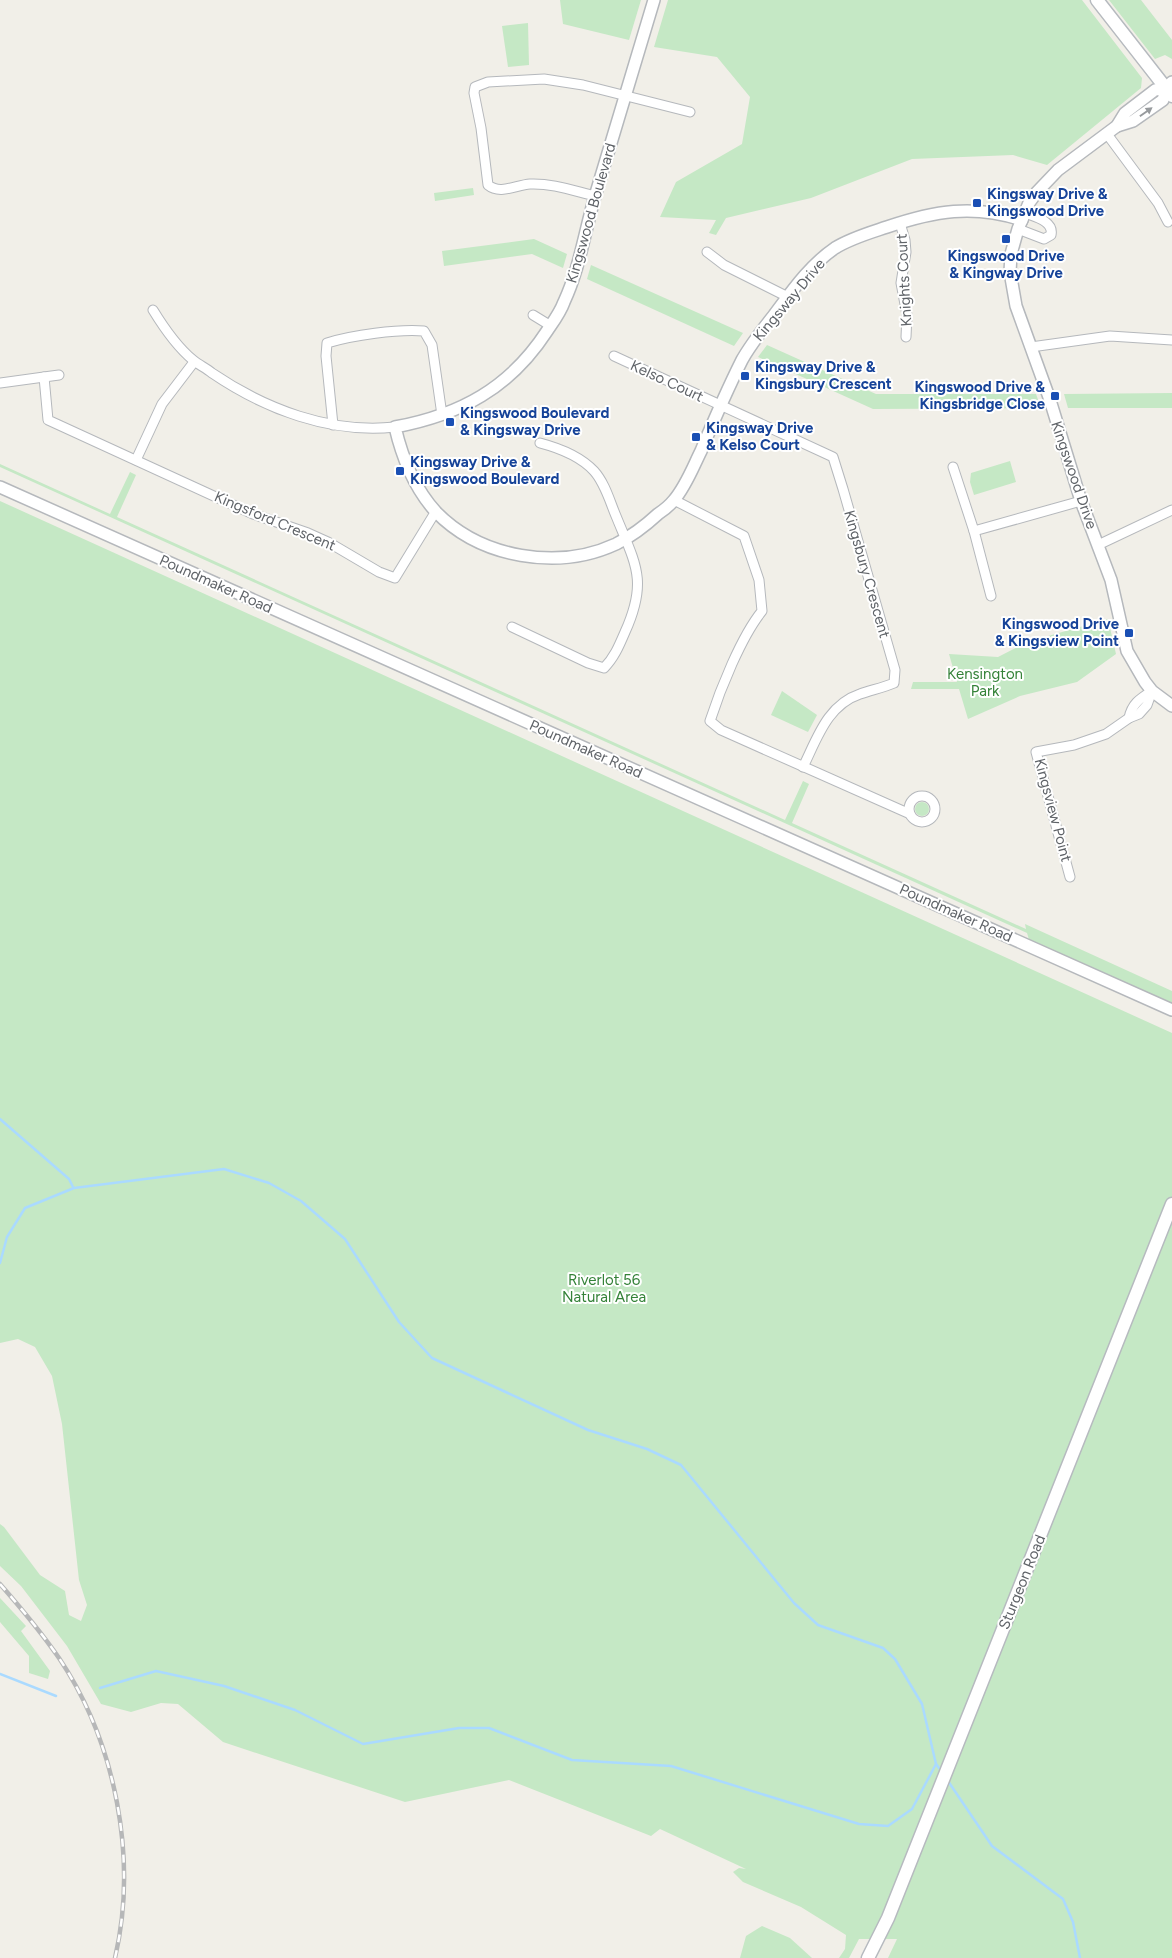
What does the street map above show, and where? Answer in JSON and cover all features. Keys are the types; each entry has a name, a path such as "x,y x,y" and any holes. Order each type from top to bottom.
{"main road":[{"path":"1097,0 1170,89"},
{"name":"Sturgeon Road","path":"868,1958 892,1908 1172,1204"}],"street":[{"name":"Kingswood Boulevard","path":"153,310 170,337 194,362 243,392 288,412 333,425 371,429 395,427 442,415 477,399 498,386 537,346 551,326 568,293 654,0"},
{"path":"595,196 550,185 529,184 500,190 490,187 488,185 481,128 474,93 475,87 488,82 544,79 583,85 690,112"},
{"name":"Kingswood Drive","path":"1170,89 1152,92 1125,113 1118,126 1049,178 1030,203 1022,221 1011,254 1011,284 1016,306 1050,400 1081,501 1114,591 1123,640 1127,651 1142,679 1152,691 1172,706"},
{"path":"1106,134 1158,203 1168,222"},
{"name":"Kingsway Drive","path":"395,427 402,452 412,476 436,511 457,528 480,542 505,552 532,557 558,558 585,554 612,546 648,524 674,500 690,473 743,359 814,265 835,249 857,236 922,215 978,211 997,213 1022,221"},
{"name":"Knights Court","path":"900,223 906,246 901,283 907,316 906,337"},
{"path":"707,252 724,266 788,297"},
{"path":"533,315 551,326"},
{"path":"333,425 326,343 340,339 411,330 424,331 432,345 442,415"},
{"path":"1031,347 1110,336 1172,340"},
{"name":"Kelso Court","path":"614,356 721,406"},
{"path":"136,460 162,404 194,362"},
{"path":"0,383 59,375"},
{"name":"Kingsford Crescent","path":"44,377 48,420 253,514 308,533 380,572 395,578 436,511"},
{"name":"Kingsbury Crescent","path":"721,406 833,458 895,670 894,683 878,690 858,694 834,710 824,722 803,767"},
{"path":"512,627 588,663 604,668 613,659 637,602 638,575 626,539 603,485 594,471 582,461 556,448 540,443"},
{"path":"953,467 974,531 991,596"},
{"name":"Poundmaker Road","path":"0,487 1172,1010"},
{"path":"674,500 744,536 759,580 762,611 750,628 716,702 710,721 721,730 910,814"},
{"path":"974,531 1081,501"},
{"path":"1098,545 1172,510"},
{"name":"Kingsview Point","path":"1070,877 1036,752 1074,745 1106,734 1129,718 1131,709 1139,700 1152,691"}],"green space":[{"path":"560,0 641,0 629,40 563,24"},
{"path":"668,0 1082,0 1142,78 1141,88 1047,165 1013,155 912,159 811,198 726,218 716,235 709,233 716,220 660,217 676,182 742,144 750,97 717,57 654,47"},
{"path":"1109,0 1141,0 1172,40 1172,59 1165,55 1155,59"},
{"path":"528,23 529,65 508,67 502,26"},
{"path":"473,188 474,195 435,201 434,193"},
{"path":"534,239 567,254 563,268 532,254 444,266 442,251"},
{"path":"591,265 743,333 734,346 587,279"},
{"path":"767,345 876,394 1036,394 1041,408 873,409 758,357"},
{"path":"1172,393 1172,408 1068,408 1064,394"},
{"path":"1010,461 1016,482 974,495 970,482 971,473"},
{"path":"0,464 110,514 130,472 136,475 117,517 785,820 803,781 809,784 792,823 1026,929 1025,924 1172,991 1172,1007 1030,943 1027,933 0,467"},
{"name":"Riverlot 56 Natural Area","path":"0,501 1172,1033 1172,1958 888,1958 897,1939 859,1939 849,1958 839,1958 845,1949 846,1935 801,1907 743,1882 733,1872 739,1868 746,1869 660,1829 651,1836 509,1780 405,1802 223,1742 178,1704 161,1703 131,1712 101,1704 67,1646 21,1586 0,1566 0,1524 40,1575 65,1591 69,1615 81,1621 87,1605 79,1580 62,1424 52,1376 35,1347 18,1339 0,1343"},
{"name":"Kensington Park","path":"1108,619 1116,654 1077,682 1020,696 968,719 959,689 911,689 913,682 957,682 949,654 998,657 1027,642"},
{"path":"782,691 817,715 808,732 771,715"},
{"path":"922,802 927,804 929,809 927,814 922,816 917,814 915,809 917,804"},
{"path":"0,1598 26,1626 21,1631 50,1671 48,1679 29,1673 29,1656 0,1622"},
{"path":"762,1926 790,1938 812,1958 740,1958 746,1936"}],"waterway":[{"path":"0,1119 69,1179 73,1187"},
{"path":"0,1263 7,1237 25,1208 74,1188 224,1169 269,1183 301,1201 345,1239 399,1322 432,1358 588,1430 647,1449 681,1465 794,1603 818,1625 883,1648 895,1659 922,1704 936,1764 942,1772"},
{"path":"100,1688 156,1671 224,1686 295,1710 363,1744 459,1728 489,1728 572,1760 671,1766 859,1824 888,1826 912,1809 936,1764"},
{"path":"0,1674 56,1696"},
{"path":"948,1781 992,1846 1063,1899 1073,1922 1080,1958"}],"railway":[{"path":"0,1584 31,1620 59,1658 79,1691 95,1727 108,1764 117,1803 124,1881 122,1920 115,1958"}],"place":[{"name":"Kingsway Drive & Kingswood Drive","path":"977,203"},
{"name":"Kingswood Drive & Kingway Drive","path":"1006,239"},
{"name":"Kingsway Drive & Kingsbury Crescent","path":"745,376"},
{"name":"Kingswood Drive & Kingsbridge Close","path":"1055,396"},
{"name":"Kingswood Boulevard & Kingsway Drive","path":"450,422"},
{"name":"Kingsway Drive & Kelso Court","path":"696,437"},
{"name":"Kingsway Drive & Kingswood Boulevard","path":"400,471"},
{"name":"Kingswood Drive & Kingsview Point","path":"1129,633"}]}
